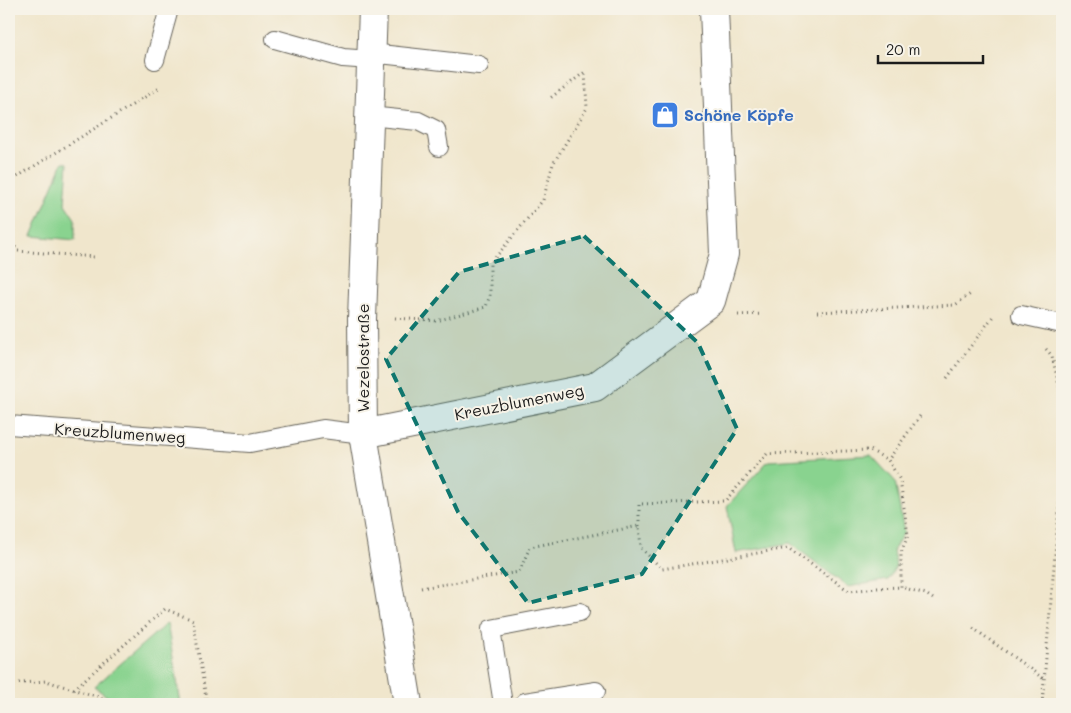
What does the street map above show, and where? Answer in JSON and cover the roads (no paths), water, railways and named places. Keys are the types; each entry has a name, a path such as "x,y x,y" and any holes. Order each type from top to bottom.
{"street":[{"name":"Wezelostraße","path":"373,9 362,319 363,434 408,704"},
{"name":"Kreuzblumenweg","path":"363,434 595,387 712,301 724,254 714,9"}],"lane":[{"path":"154,60 169,9"},
{"path":"275,39 343,58 371,57 479,65"},
{"path":"369,116 418,121 436,130 439,147"},
{"path":"1021,315 1062,324"},
{"name":"Kreuzblumenweg","path":"9,425 250,443 323,429 363,434"},
{"path":"503,704 491,628 580,612"},
{"path":"522,704 596,691"}],"place":[{"name":"Schöne Köpfe","path":"665,115"}]}
